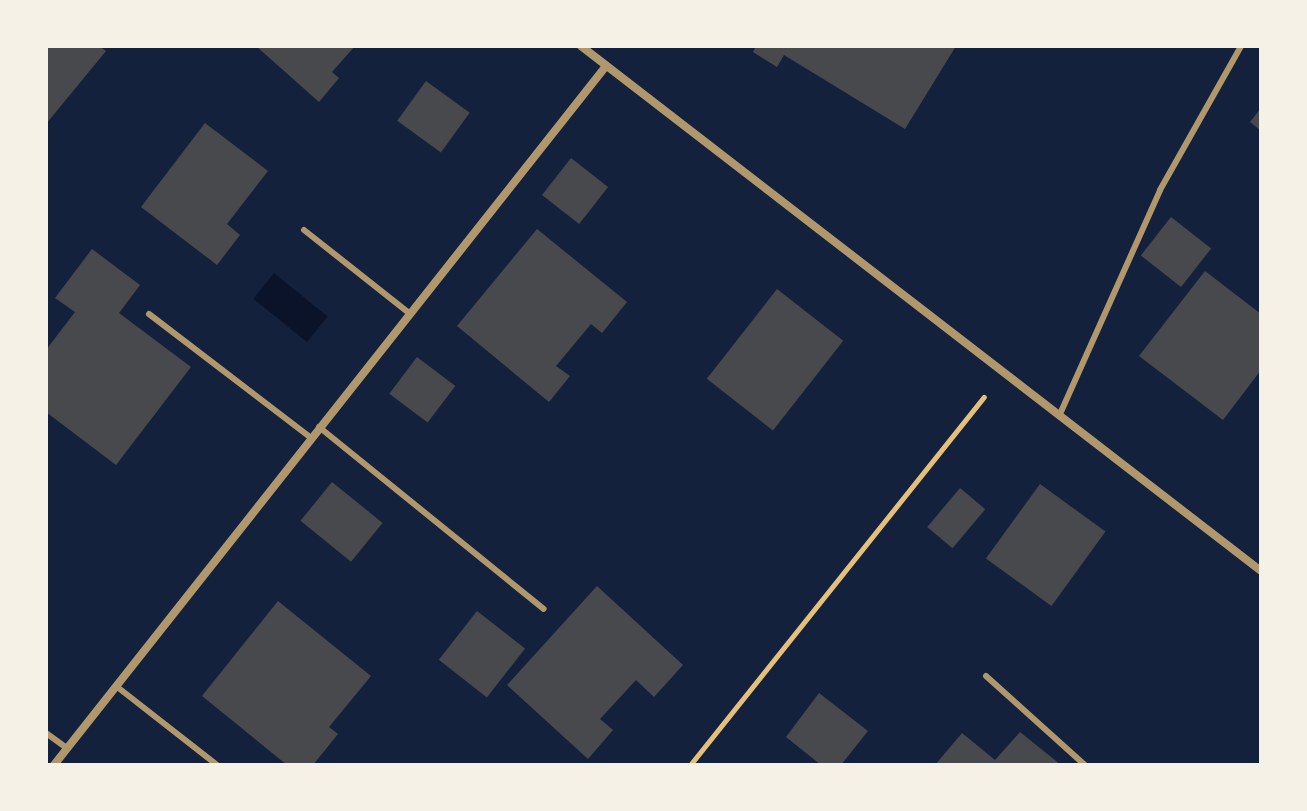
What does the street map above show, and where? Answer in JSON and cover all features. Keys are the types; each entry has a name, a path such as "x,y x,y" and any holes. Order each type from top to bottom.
{"street":[{"path":"581,46 1261,571"},
{"path":"54,765 606,66"}],"lane":[{"path":"1060,414 1160,190 1241,46"},
{"path":"304,230 409,313"},
{"path":"149,314 311,438"},
{"path":"319,427 544,609"},
{"path":"986,676 1085,765"},
{"path":"116,686 217,765"},
{"path":"46,733 67,748"}],"path":[{"path":"690,765 1004,371"}],"water":[{"path":"274,273 328,316 307,342 253,299"}],"building":[{"path":"46,46 99,46 106,51 46,124"},
{"path":"256,46 355,46 332,72 339,78 319,102"},
{"path":"756,46 956,46 905,129 784,55 777,67 753,52"},
{"path":"426,81 470,113 441,152 397,121"},
{"path":"1261,108 1261,131 1250,122"},
{"path":"205,123 268,171 227,224 240,235 217,265 141,207"},
{"path":"571,158 608,187 579,224 542,195"},
{"path":"1171,217 1211,248 1181,287 1141,256"},
{"path":"537,229 627,302 602,333 591,324 556,366 570,376 549,402 457,326"},
{"path":"92,249 140,285 119,313 191,367 116,465 46,412 46,350 75,312 55,298"},
{"path":"1205,271 1261,314 1261,370 1223,420 1139,356"},
{"path":"777,289 843,341 773,431 707,379"},
{"path":"417,357 455,386 428,423 389,394"},
{"path":"332,482 383,523 351,562 301,521"},
{"path":"1040,484 1106,532 1051,606 986,558"},
{"path":"960,488 985,509 952,548 927,527"},
{"path":"597,586 683,665 654,697 636,680 600,719 613,730 588,759 507,685"},
{"path":"278,601 371,676 329,727 338,734 313,765 287,765 202,696"},
{"path":"477,611 525,649 487,697 439,660"},
{"path":"819,693 868,731 841,765 821,765 786,737"},
{"path":"1020,732 1061,765 935,765 962,733 995,760"}]}
